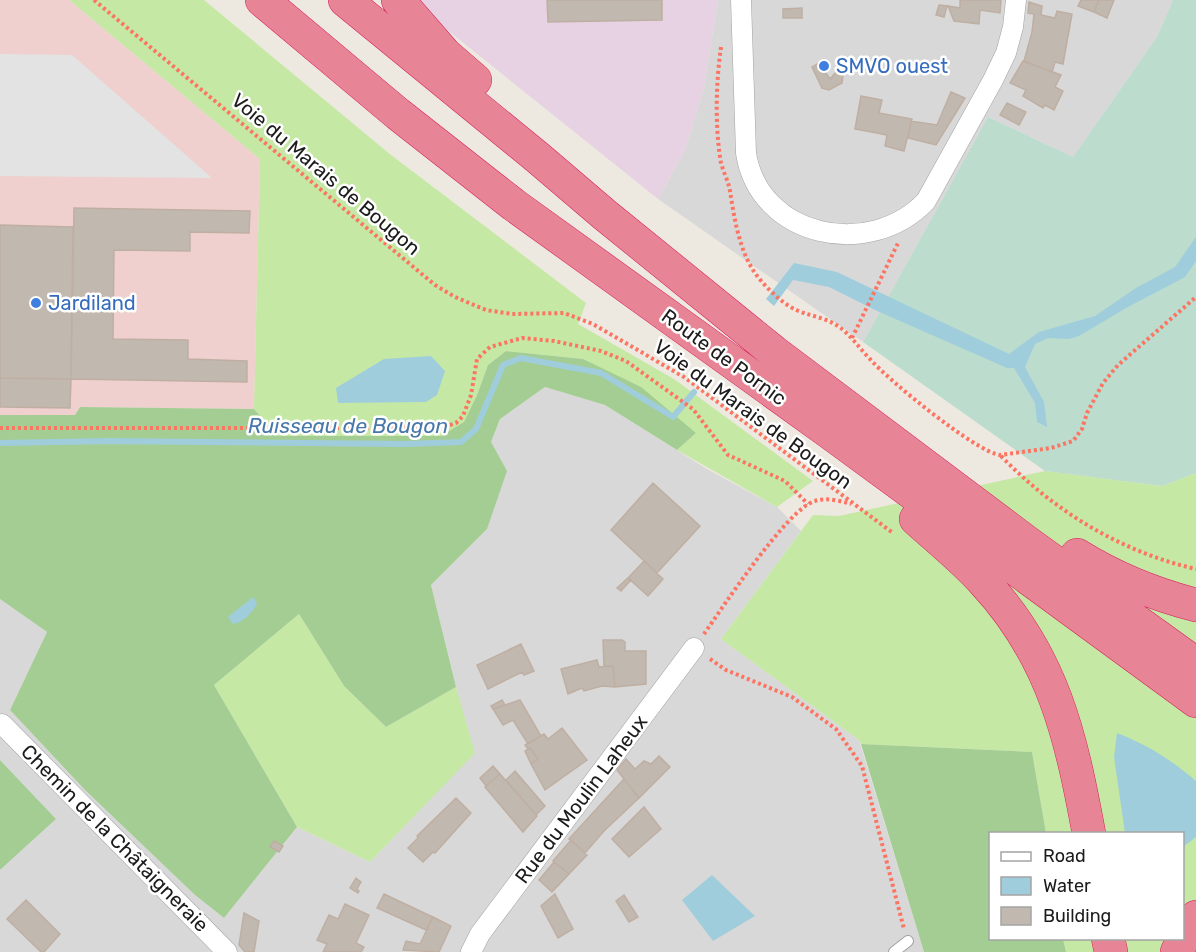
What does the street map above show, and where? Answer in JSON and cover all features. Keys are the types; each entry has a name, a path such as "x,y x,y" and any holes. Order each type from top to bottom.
{"highway":[{"name":"Route de Pornic","path":"262,0 398,114 523,212 829,432 1196,702"},
{"name":"Route de Pornic","path":"345,0 774,352 1028,543 1196,664"},
{"path":"398,0 445,54 524,124 537,157"},
{"path":"829,432 855,472 910,514 968,566 995,595 1035,651 1058,702 1089,832"},
{"path":"1028,543 1065,548 1101,570 1131,584 1160,595 1196,604"},
{"path":"1184,937 1196,917"}],"street":[{"path":"741,0 748,167 755,184 773,205 806,228 830,234 883,228 905,217 926,201 1006,53 1013,27 1016,0"},
{"name":"Rue du Moulin Laheux","path":"471,952 480,934 694,648"},
{"name":"Chemin de la Châtaigneraie","path":"2,724 226,952"}],"lane":[{"path":"894,952 908,941"}],"path":[{"name":"Voie du Marais de Bougon","path":"94,0 435,285 454,297 486,310 512,314 564,313 594,324 684,377 899,537"},
{"path":"852,338 899,242 905,217"},
{"path":"767,287 796,310 828,320 852,338 870,360 915,398 977,447 994,455 1051,448 1073,441 1082,429 1087,413 1103,383 1118,365 1196,297"},
{"path":"0,428 447,426 456,423 463,416 471,395 477,359 490,347 522,338 554,341 602,351 626,361 693,409 728,455 785,480 808,504"},
{"path":"1000,455 1022,477 1062,508 1119,544 1167,563 1196,569"},
{"path":"853,504 825,499 808,504 796,513 762,553 694,648 726,670 792,697 836,729 862,766 908,941"}],"shaded area":[{"path":"0,0 69,0 260,159 254,409 80,407 76,415 0,415"},
{"path":"410,0 718,0 704,87 685,150 658,199"},
{"path":"718,0 1173,0 1157,37 1073,157 988,117 863,342 658,199 685,150 704,87"},
{"path":"0,54 72,55 212,178 0,176"},
{"path":"545,387 605,405 707,469 777,507 801,531 721,639 859,740 924,952 0,952 0,870 56,819 0,760 0,599 47,632 10,710 85,790 195,895 224,918 297,827 370,862 474,753 431,585 487,529 491,442 500,419"}],"green space":[{"path":"69,0 204,0 391,155 586,303 578,324 674,379 813,481 777,507 677,450 696,433 583,359 506,351 488,365 464,423 442,436 278,436 254,409 260,159"},
{"path":"1173,0 1196,0 1196,473 1162,486 1045,471 863,342 988,117 1073,157 1157,37"},
{"path":"506,351 583,359 641,387 696,433 677,450 605,405 545,387 500,419 491,442 507,471 487,529 431,585 456,687 386,727 344,686 299,614 214,685 297,827 224,918 195,895 85,790 10,710 47,632 0,599 0,415 75,415 80,407 254,409 278,436 441,436 464,422 488,365"},
{"path":"1045,471 1162,486 1196,473 1196,952 1066,952 1063,940 1184,940 1184,832 1046,832 1032,752 861,744 859,740 721,639 813,515 839,516"},
{"path":"299,614 344,686 386,727 456,687 475,753 370,862 297,827 214,685"},
{"path":"861,744 1032,752 1046,832 989,832 989,940 1063,940 1066,952 924,952"},
{"path":"0,760 56,819 0,870"}],"water":[{"path":"1196,237 1196,261 1185,277 1079,336 1069,339 1048,338 1035,344 1025,367 1044,402 1047,427 1037,422 1035,403 1014,368 1007,368 875,310 829,287 793,280 774,306 766,299 794,263 837,272 1009,354 1039,332 1095,316 1136,288 1175,267"},
{"path":"431,356 445,371 437,395 426,402 338,403 336,388 384,359"},
{"path":"253,597 257,603 253,610 244,619 233,624 228,617"},
{"path":"1117,733 1158,753 1196,781 1196,837 1184,846 1184,832 1125,832 1114,757"},
{"path":"712,875 755,916 713,941 682,900"}],"building":[{"path":"547,0 662,0 662,20 548,22"},
{"path":"960,0 1001,0 1000,13 980,10 979,24 954,21 948,6 960,8"},
{"path":"1081,0 1099,0 1094,12 1078,6"},
{"path":"1099,0 1114,0 1107,18 1094,12"},
{"path":"1029,2 1042,6 1041,15 1055,18 1057,11 1072,14 1063,64 1055,62 1052,72 1024,61 1034,14 1028,13"},
{"path":"939,5 947,6 944,17 936,15"},
{"path":"802,8 802,18 783,18 783,9"},
{"path":"1023,61 1061,75 1055,87 1063,91 1054,110 1045,105 1043,108 1023,96 1026,90 1010,83"},
{"path":"819,63 830,79 836,72 841,72 842,83 829,90 822,88 812,67"},
{"path":"951,92 965,98 936,145 908,138 911,121 937,125"},
{"path":"861,96 882,100 879,113 912,119 904,151 885,146 887,135 855,129"},
{"path":"1007,103 1026,112 1019,125 1000,115"},
{"path":"74,208 250,211 249,233 190,232 190,251 114,250 113,339 188,340 188,359 247,361 247,382 71,379"},
{"name":"Jardiland","path":"0,225 73,227 71,379 0,378"},
{"path":"0,378 71,379 70,408 0,407"},
{"path":"653,483 700,526 657,573 611,530"},
{"path":"644,561 663,579 648,596 628,578"},
{"path":"628,578 631,580 621,591 617,588"},
{"path":"603,640 622,640 625,642 625,651 646,651 646,684 615,687 613,666 604,666"},
{"path":"521,644 534,671 524,675 522,672 488,689 477,665"},
{"path":"597,660 599,667 613,666 615,687 602,686 584,691 582,688 568,694 561,669"},
{"path":"502,700 505,705 493,709 491,706"},
{"path":"520,700 541,736 528,744 513,720 503,725 493,709"},
{"path":"562,728 587,760 545,790 531,764 538,759 525,745 544,734 548,739"},
{"path":"530,748 538,759 531,764 525,751"},
{"path":"659,756 670,767 639,798 617,770 626,759 635,769 644,761 651,764"},
{"path":"493,766 500,774 486,786 480,778"},
{"path":"515,771 545,806 536,815 506,780"},
{"path":"500,774 537,816 523,832 485,787"},
{"path":"624,779 639,798 604,831 585,853 569,839"},
{"path":"456,798 471,813 435,853 433,852 423,862 408,848 418,838 417,836"},
{"path":"644,807 661,829 629,857 612,839"},
{"path":"571,840 587,855 569,874 553,861"},
{"path":"274,841 283,846 279,852 270,847"},
{"path":"554,862 569,874 552,892 539,880"},
{"path":"356,878 361,882 357,889 358,893 350,888"},
{"path":"384,894 433,917 426,930 377,908"},
{"path":"555,894 573,929 558,938 541,906"},
{"path":"624,895 638,917 629,922 616,901"},
{"path":"26,900 60,934 44,952 41,952 7,919"},
{"path":"345,904 369,915 356,943 364,947 361,952 323,952 327,944 317,940 329,915 338,919"},
{"path":"244,913 259,921 254,952 245,952 239,945"},
{"path":"433,917 451,926 439,952 403,950 406,941 420,944"}],"waterway":[{"name":"Ruisseau de Bougon","path":"0,443 109,441 406,444 461,442 476,429 503,365 521,358 601,373 673,417 694,392"}],"place":[{"name":"SMVO ouest","path":"824,66"},
{"name":"Jardiland","path":"36,303"}]}
